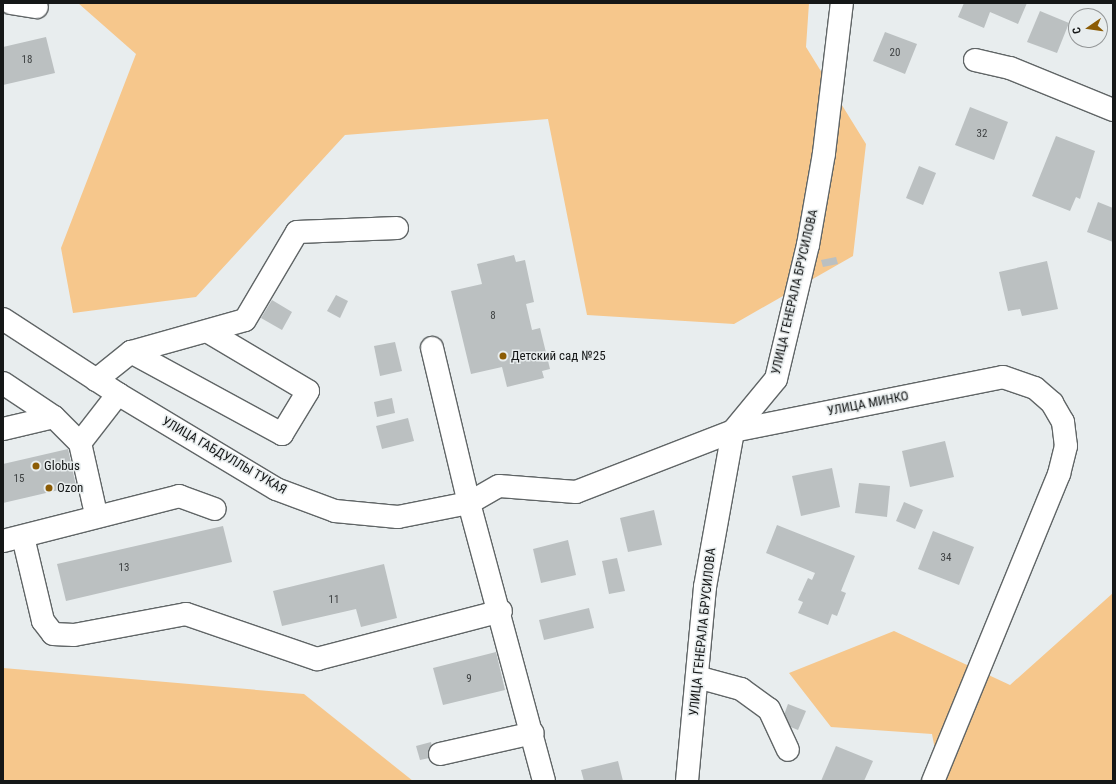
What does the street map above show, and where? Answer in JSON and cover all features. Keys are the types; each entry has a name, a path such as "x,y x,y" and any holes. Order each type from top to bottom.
{"street":[{"path":"11,3 37,7"},
{"name":"УЛИЦА ГЕНЕРАЛА БРУСИЛОВА","path":"687,781 705,587 732,430 776,379 822,168 842,3"},
{"path":"975,60 1010,68 1113,110"},
{"path":"96,380 131,352 245,320 296,232 397,228"},
{"name":"УЛИЦА ГАБДУЛЛЫ ТУКАЯ","path":"3,319 118,394 276,488 335,511 398,517 469,503"},
{"path":"131,352 282,434 308,391 207,331"},
{"path":"432,348 469,503 501,611 544,781"},
{"name":"УЛИЦА МИНКО","path":"469,503 500,486 576,492 732,430 1003,376 1035,388 1052,403 1063,422 1066,446 1059,474 933,781"},
{"path":"3,383 54,417 80,443 96,514"},
{"path":"80,443 118,394"},
{"path":"3,429 54,417"},
{"path":"215,509 179,496 96,514 13,539 43,621 53,634 74,635 186,614 317,659 501,611"},
{"path":"697,677 741,689 769,708 788,750"},
{"path":"440,754 532,733"}],"shaded area":[{"path":"78,3 809,3 806,47 866,144 853,256 734,324 587,315 548,119 345,135 196,297 73,313 61,248 136,54"},
{"path":"1113,593 1113,781 941,781 932,734 831,727 789,673 894,631 1010,685"},
{"path":"3,668 304,694 413,781 3,781"}],"building":[{"path":"964,3 1027,3 1018,24 990,12 984,28 958,17"},
{"path":"1040,11 1068,23 1057,53 1027,42"},
{"path":"885,32 917,44 905,74 873,61"},
{"path":"46,37 55,73 3,85 3,47"},
{"path":"970,107 1008,122 994,160 955,145"},
{"path":"1056,136 1095,151 1080,199 1076,197 1070,211 1032,196"},
{"path":"919,166 936,173 923,205 906,198"},
{"path":"1098,202 1113,208 1113,242 1087,232"},
{"path":"514,255 516,262 525,260 534,302 526,304 532,330 540,328 550,369 542,371 544,378 507,387 502,367 471,374 451,291 482,284 477,264"},
{"path":"836,257 838,264 823,267 821,260"},
{"path":"1047,261 1058,309 1022,316 1020,309 1008,311 999,272"},
{"path":"336,295 348,301 340,318 327,311"},
{"path":"272,300 292,312 282,330 261,318"},
{"path":"395,342 402,371 380,376 374,346"},
{"path":"392,398 395,413 377,417 374,402"},
{"path":"408,418 414,441 382,449 376,426"},
{"path":"945,441 954,477 910,487 902,451"},
{"path":"68,449 76,486 3,503 3,464"},
{"path":"832,468 840,507 801,516 792,476"},
{"path":"859,483 890,486 887,517 855,513"},
{"path":"904,502 923,510 915,529 896,521"},
{"path":"654,510 662,545 628,552 620,518"},
{"path":"777,525 855,556 841,591 846,593 837,616 832,614 828,625 798,613 803,602 798,600 808,578 812,580 815,573 766,553"},
{"path":"223,526 232,562 66,601 57,564"},
{"path":"933,531 974,547 959,585 918,569"},
{"path":"568,540 576,575 541,583 533,549"},
{"path":"617,558 625,591 609,594 602,561"},
{"path":"384,564 397,618 361,627 356,609 282,626 273,591"},
{"path":"589,608 594,628 544,640 539,620"},
{"path":"496,652 505,690 443,705 433,668"},
{"path":"788,704 806,711 798,730 781,723"},
{"path":"431,742 434,757 420,760 416,746"},
{"path":"836,746 873,761 864,781 821,781"},
{"path":"618,761 623,781 584,781 581,770"}],"place":[{"name":"Детский сад №25","path":"503,356"},
{"name":"Globus","path":"36,466"},
{"name":"Ozon","path":"49,488"}]}
